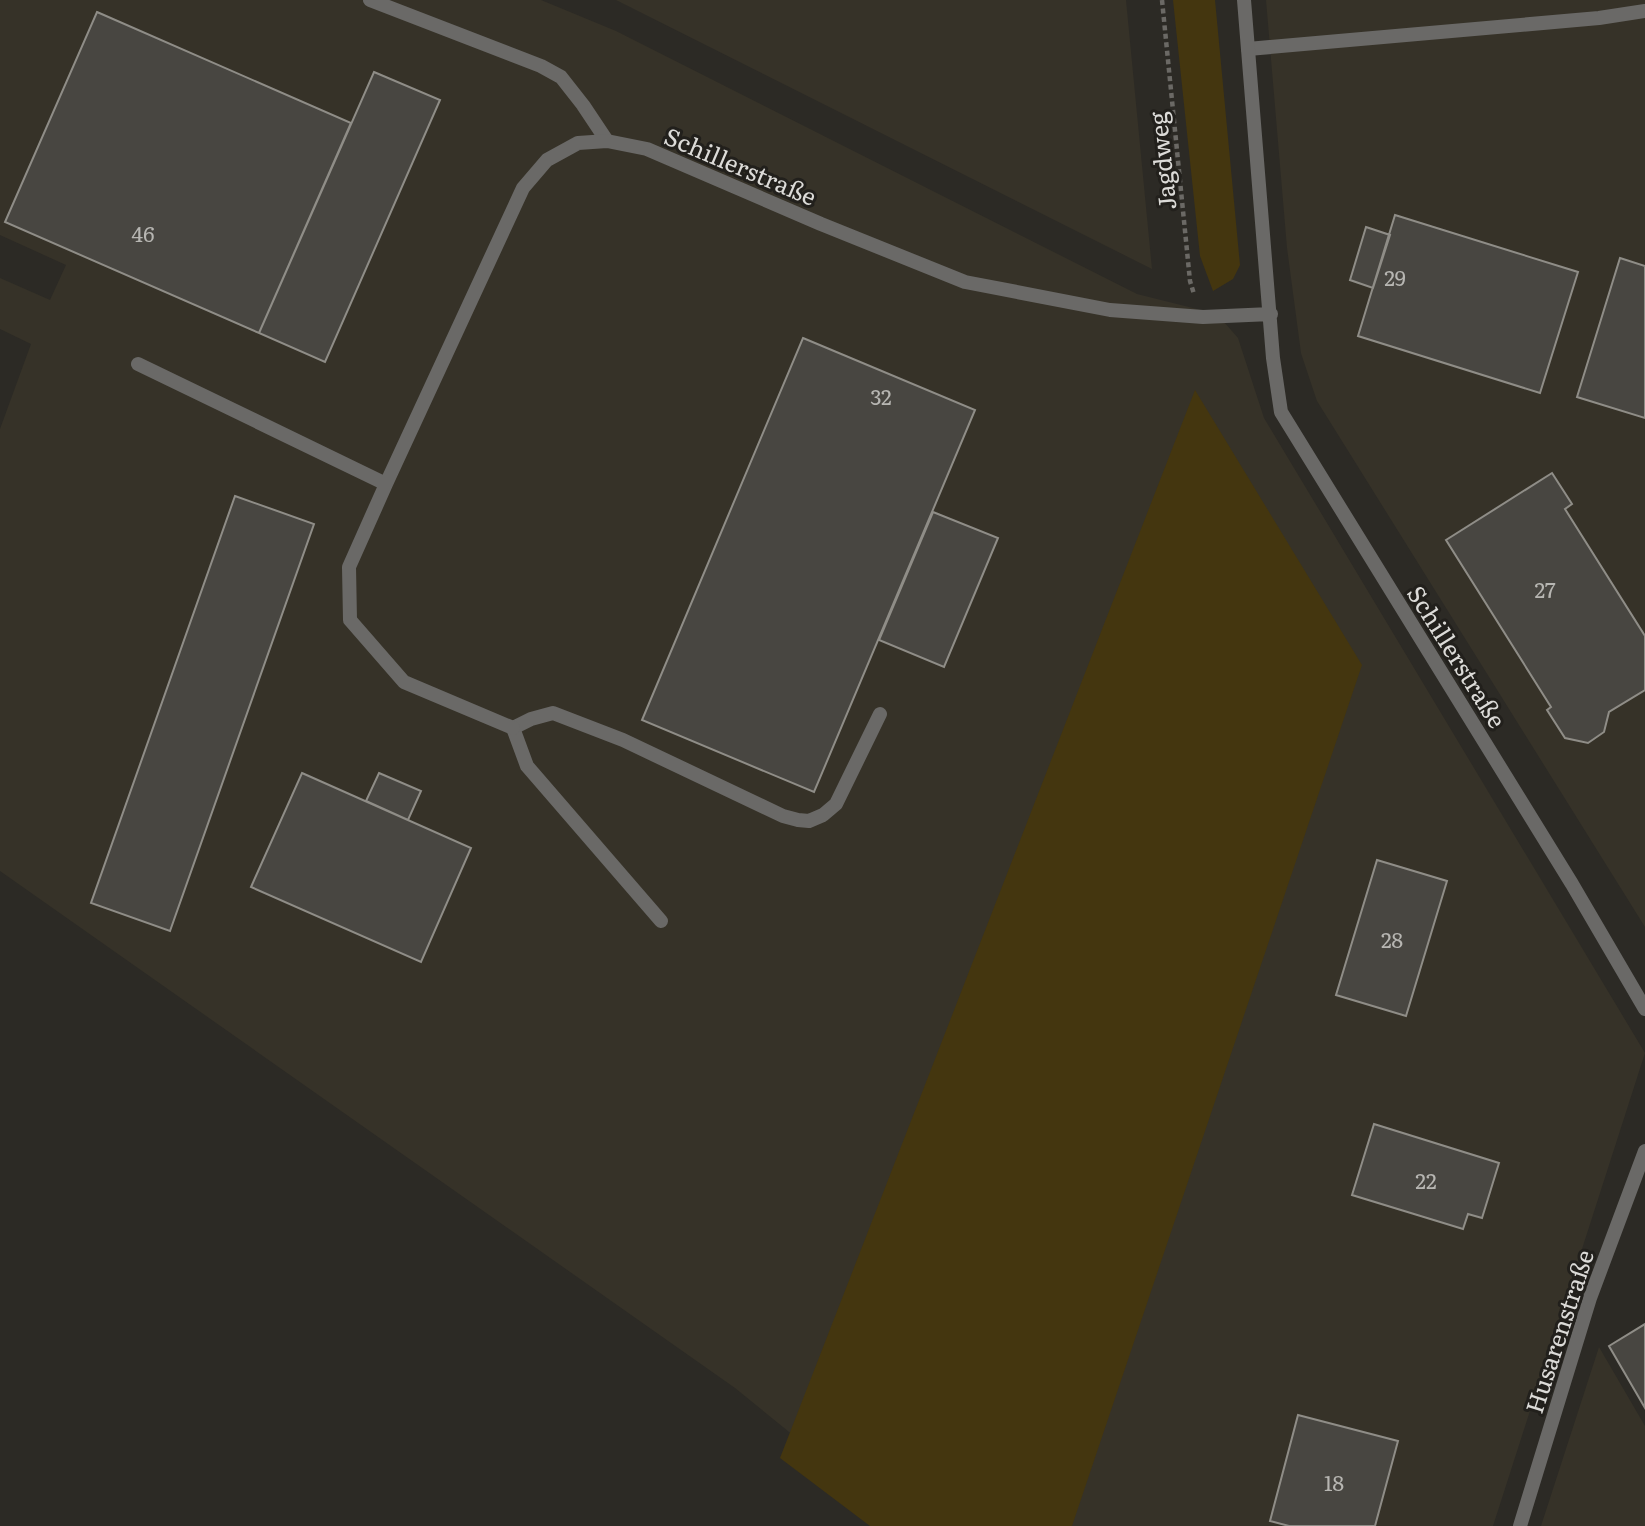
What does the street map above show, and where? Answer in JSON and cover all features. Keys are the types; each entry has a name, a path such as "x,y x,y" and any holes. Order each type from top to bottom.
{"street":[{"path":"370,0 541,66 561,77 607,141"},
{"name":"Schillerstraße","path":"1244,0 1273,358 1282,412 1572,884 1645,1009"},
{"path":"1248,49 1599,18 1645,11"},
{"name":"Schillerstraße","path":"513,728 404,682 350,621 349,568 523,188 547,160 578,143 607,141 647,149 965,282 1110,310 1203,317 1271,314"},
{"path":"138,364 386,484"},
{"path":"661,921 527,766 513,728 544,714 553,713 623,740 783,816 809,821 823,815 836,804 880,714"},
{"name":"Husarenstraße","path":"1520,1526 1591,1298 1645,1151"}],"path":[{"name":"Jagdweg","path":"1162,0 1190,281 1203,317"}],"shaded area":[{"path":"0,0 541,0 616,31 1137,294 1217,314 1238,338 1264,418 1645,1053 1493,1526 905,1526 735,1388 0,871 0,429 31,344 0,329 0,278 50,300 66,265 0,235"},
{"path":"616,0 1126,0 1152,269"},
{"path":"1173,0 1215,0 1240,265 1233,279 1213,291 1200,256"},
{"path":"1266,0 1645,0 1645,927 1317,401 1301,353 1287,248"},
{"path":"1195,390 1362,665 1072,1526 870,1526 780,1458"},
{"path":"1599,1347 1645,1426 1645,1526 1541,1526"}],"building":[{"path":"97,12 351,123 259,333 5,222"},
{"path":"374,72 440,100 325,362 259,333"},
{"path":"1395,215 1578,272 1540,393 1358,336"},
{"path":"1366,227 1390,235 1373,288 1350,280"},
{"path":"1620,258 1645,266 1645,418 1577,397"},
{"path":"803,338 975,410 814,792 642,720"},
{"path":"1552,473 1572,504 1565,509 1645,636 1645,690 1609,712 1604,732 1588,743 1565,738 1547,710 1551,707 1446,540"},
{"path":"235,496 314,524 170,931 91,903"},
{"path":"933,512 998,538 944,667 879,640"},
{"path":"302,773 471,848 421,962 251,887"},
{"path":"379,773 421,791 408,820 366,801"},
{"path":"1377,860 1447,881 1406,1016 1336,995"},
{"path":"1374,1124 1499,1163 1482,1218 1468,1214 1463,1229 1352,1195"},
{"path":"1645,1324 1645,1408 1609,1346"},
{"path":"1298,1415 1398,1441 1375,1526 1289,1526 1270,1521"}]}
